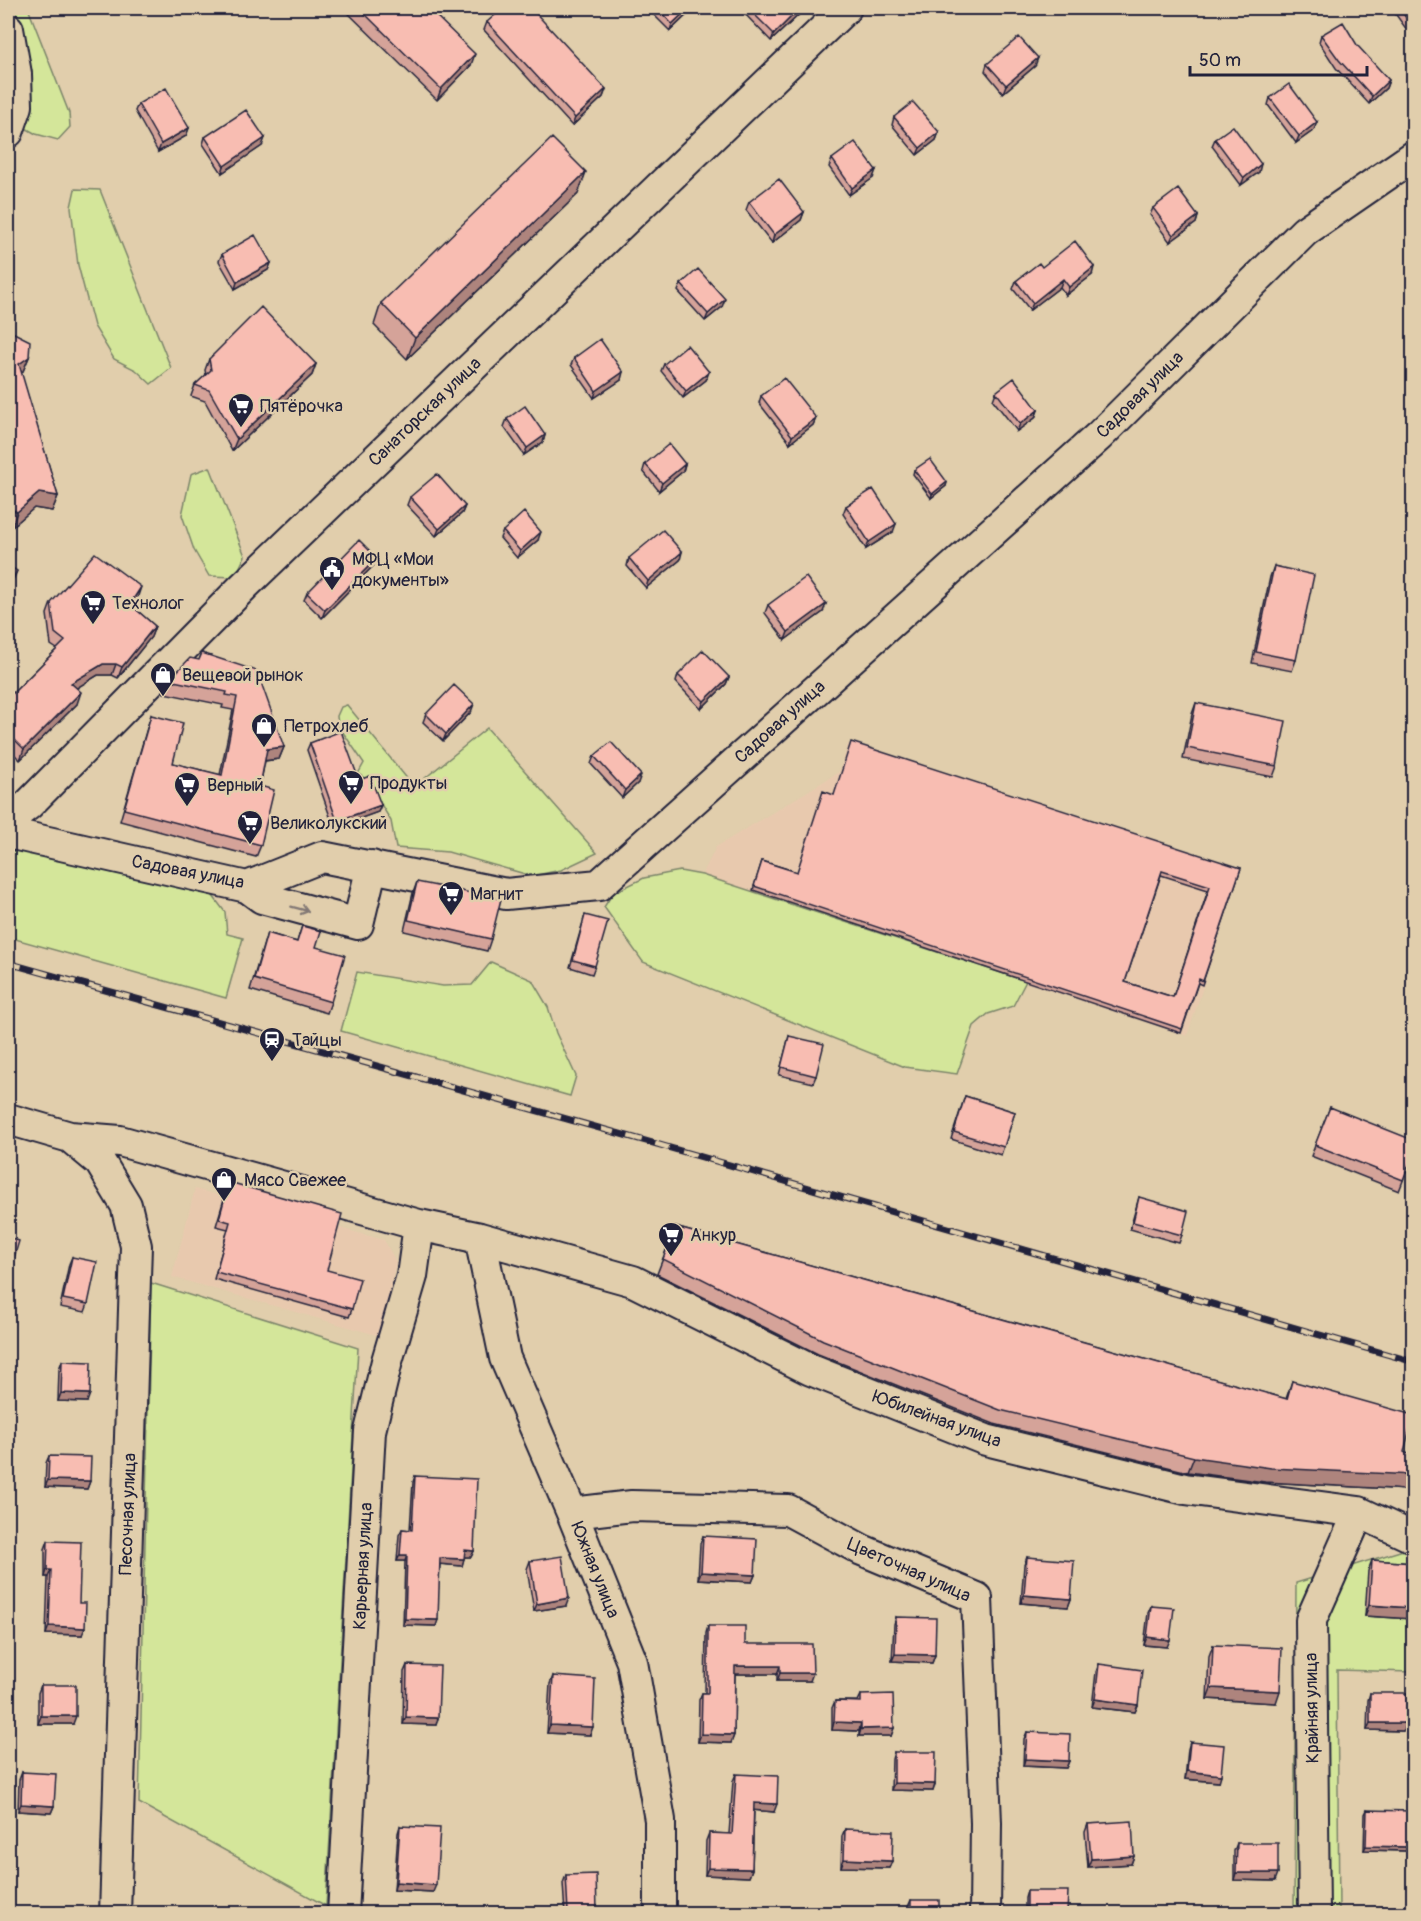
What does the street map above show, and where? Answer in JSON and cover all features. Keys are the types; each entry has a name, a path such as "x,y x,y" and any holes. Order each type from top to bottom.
{"street":[{"name":"Санаторская улица","path":"8,820 27,805 237,592 846,8"},
{"path":"8,29 16,74 17,106 8,132"},
{"name":"Садовая улица","path":"8,833 247,887 322,857 506,894 599,885 1099,436 1305,231 1413,156"},
{"path":"247,887 262,898 358,924 372,866"},
{"path":"8,1119 70,1137"},
{"name":"Юбилейная улица","path":"70,1137 120,1141 419,1225 480,1238 633,1281 811,1371 986,1440 1185,1489 1359,1512 1413,1538"},
{"name":"Песочная улица","path":"70,1137 100,1162 126,1204 136,1246 115,1914"},
{"name":"Карьерная улица","path":"343,1914 370,1431 387,1361 412,1276 419,1225"},
{"name":"Южная улица","path":"480,1238 505,1358 572,1513 632,1662 660,1820 660,1914"},
{"name":"Цветочная улица","path":"572,1513 632,1506 788,1509 862,1550 977,1598 986,1824 985,1914"},
{"name":"Крайняя улица","path":"1314,1914 1311,1620 1359,1512"}],"shaded area":[{"path":"848,744 1241,871 1187,1036 702,875 716,847 839,772"},
{"path":"195,1189 384,1240 396,1262 380,1336 172,1277"}],"green space":[{"path":"8,8 28,8 69,113 70,127 58,140 36,134 8,118"},
{"path":"75,189 100,190 171,368 151,384 136,370 114,359 94,326 78,265 71,207"},
{"path":"210,467 245,556 235,577 209,576 194,550 182,515 191,474"},
{"path":"347,705 414,787 487,728 597,853 561,870 532,876 448,852 396,848 391,821 366,779 358,774 364,763 338,725 337,716 341,707"},
{"path":"8,841 210,892 225,912 227,934 243,938 226,998 8,937"},
{"path":"680,871 702,875 1026,981 1013,1006 988,1014 974,1026 957,1074 905,1067 643,962 604,907 613,893 644,878"},
{"path":"491,962 532,980 548,1007 556,1033 576,1076 570,1096 341,1031 357,972 443,986 472,985"},
{"path":"151,1283 358,1348 326,1906 139,1803"},
{"path":"1413,1547 1413,1672 1337,1670 1339,1913 1294,1914 1296,1583"}],"building":[{"path":"359,8 428,8 475,54 441,89"},
{"path":"503,8 531,8 606,89 575,118 487,22"},
{"path":"657,8 689,8 672,24"},
{"path":"748,8 800,8 774,34"},
{"path":"1399,8 1413,8 1413,20 1410,23"},
{"path":"1343,22 1357,45 1389,80 1372,96 1339,60 1321,35"},
{"path":"1019,37 1038,58 1006,85 987,64"},
{"path":"1289,84 1317,122 1299,136 1270,98"},
{"path":"166,88 189,128 161,144 138,104"},
{"path":"913,102 939,132 920,148 894,117"},
{"path":"246,110 265,138 224,166 205,137"},
{"path":"1233,126 1261,164 1244,178 1215,139"},
{"path":"552,138 586,172 415,338 381,303"},
{"path":"855,142 876,170 852,188 832,159"},
{"path":"779,179 804,212 774,235 749,202"},
{"path":"1178,189 1198,216 1173,235 1153,208"},
{"path":"255,235 271,263 237,282 222,254"},
{"path":"1075,241 1094,267 1069,287 1063,279 1033,303 1016,281 1039,263 1042,267"},
{"path":"698,269 725,299 708,314 681,284"},
{"path":"261,307 316,364 237,439 209,390 195,385 211,370 209,359"},
{"path":"8,330 30,341 29,357 19,364 58,496 39,493 17,512 8,506"},
{"path":"600,339 623,372 596,391 574,358"},
{"path":"687,345 709,372 686,391 664,364"},
{"path":"784,378 816,418 792,436 761,396"},
{"path":"1014,378 1038,410 1020,424 996,392"},
{"path":"525,406 545,435 527,448 507,419"},
{"path":"669,444 685,464 662,483 645,464"},
{"path":"930,459 947,482 932,494 914,470"},
{"path":"437,474 465,506 439,529 410,497"},
{"path":"873,489 896,524 869,542 846,506"},
{"path":"524,512 541,532 520,551 503,531"},
{"path":"663,530 682,552 648,581 629,558"},
{"path":"359,540 377,558 325,610 307,593"},
{"path":"95,553 141,587 130,604 155,626 122,667 116,664 103,664 71,683 81,692 24,749 8,733 8,698 65,641 55,633 51,603"},
{"path":"8,565 17,571 8,586"},
{"path":"1274,566 1314,575 1296,660 1256,652"},
{"path":"806,577 826,604 788,632 768,605"},
{"path":"703,650 729,677 704,701 678,675"},
{"path":"202,653 257,671 284,747 267,749 260,786 274,790 261,845 124,809 151,715 183,723 173,763 222,775 237,697 226,695 227,692 169,680 190,658 199,660"},
{"path":"454,685 474,704 446,734 426,714"},
{"path":"1196,703 1286,721 1277,766 1187,748"},
{"path":"341,731 359,780 370,776 381,805 337,821 310,743"},
{"path":"611,742 641,775 625,790 594,756"},
{"path":"851,742 1241,868 1203,981 1199,979 1182,1029 754,886 762,861 797,872 823,791 834,795","holes":["1162,871 1210,886 1173,997 1125,982"]},
{"name":"Магнит","path":"417,882 501,899 491,939 408,920"},
{"path":"585,915 608,921 595,966 573,960"},
{"name":"Тайцы","path":"302,926 321,931 316,947 345,955 331,1002 254,979 267,933 297,942"},
{"path":"789,1036 824,1044 816,1076 781,1067"},
{"path":"965,1096 1015,1112 1004,1147 954,1132"},
{"path":"1330,1107 1413,1140 1413,1154 1403,1180 1315,1145"},
{"path":"229,1182 342,1214 327,1270 360,1279 352,1309 216,1272 230,1222 219,1219"},
{"path":"1139,1197 1188,1211 1182,1235 1133,1222"},
{"path":"675,1227 1287,1399 1292,1381 1413,1415 1404,1452 1413,1456 1413,1475 1271,1468 1194,1457 1000,1410 823,1340 663,1259"},
{"path":"8,1237 19,1241 8,1278"},
{"path":"72,1257 97,1262 88,1304 63,1299"},
{"path":"62,1361 91,1362 90,1394 61,1393"},
{"path":"49,1456 91,1457 90,1481 48,1480"},
{"path":"415,1476 477,1479 474,1551 465,1550 464,1559 440,1558 438,1620 405,1619 407,1555 400,1555 402,1529 412,1530"},
{"path":"703,1536 757,1539 755,1575 701,1572"},
{"path":"48,1541 81,1542 79,1603 86,1603 85,1628 49,1626 51,1570 47,1570"},
{"path":"562,1556 569,1598 537,1604 530,1561"},
{"path":"1027,1557 1074,1561 1071,1599 1024,1595"},
{"path":"1372,1560 1413,1563 1413,1608 1369,1605"},
{"path":"1151,1606 1174,1608 1170,1640 1147,1637"},
{"path":"896,1617 936,1618 935,1655 895,1654"},
{"path":"708,1626 745,1626 745,1644 812,1644 813,1673 780,1673 780,1666 735,1666 734,1735 701,1734 702,1693 708,1693"},
{"path":"1213,1645 1282,1648 1280,1691 1211,1688"},
{"path":"1099,1664 1142,1670 1138,1705 1095,1699"},
{"path":"407,1665 440,1666 438,1718 406,1717"},
{"path":"553,1676 595,1679 593,1727 550,1725"},
{"path":"41,1685 76,1685 76,1716 41,1716"},
{"path":"1370,1693 1407,1693 1406,1723 1370,1723"},
{"path":"893,1694 894,1728 861,1729 861,1723 834,1722 835,1701 861,1702 861,1695"},
{"path":"1027,1732 1070,1734 1069,1761 1025,1759"},
{"path":"1190,1742 1224,1745 1221,1775 1187,1771"},
{"path":"894,1752 936,1752 935,1784 894,1783"},
{"path":"22,1772 56,1774 54,1806 21,1804"},
{"path":"736,1774 778,1776 777,1804 754,1803 752,1869 708,1868 709,1833 732,1834"},
{"path":"1367,1810 1411,1811 1410,1847 1366,1846"},
{"path":"1132,1821 1134,1856 1091,1859 1088,1824"},
{"path":"400,1826 440,1828 436,1885 396,1882"},
{"path":"845,1829 893,1831 892,1861 844,1859"},
{"path":"1237,1843 1278,1843 1278,1873 1236,1873"},
{"path":"596,1874 597,1911 568,1912 566,1875"},
{"path":"1027,1891 1068,1891 1067,1914 1027,1914"},
{"path":"911,1900 939,1900 939,1914 911,1914"},
{"path":"21,1910 48,1911 47,1914 21,1914"}],"railway":[{"path":"8,963 660,1145 1414,1362"}],"place":[{"name":"Пятёрочка","path":"241,429"},
{"name":"МФЦ «Мои документы»","path":"332,592"},
{"name":"Технолог","path":"93,626"},
{"name":"Вещевой рынок","path":"163,698"},
{"name":"Петрохлеб","path":"264,749"},
{"name":"Продукты","path":"351,806"},
{"name":"Верный","path":"187,808"},
{"name":"Великолукский","path":"250,846"},
{"name":"Магнит","path":"451,917"},
{"name":"Тайцы","path":"272,1063"},
{"name":"Мясо Свежее","path":"224,1203"},
{"name":"Анкур","path":"671,1258"}]}
